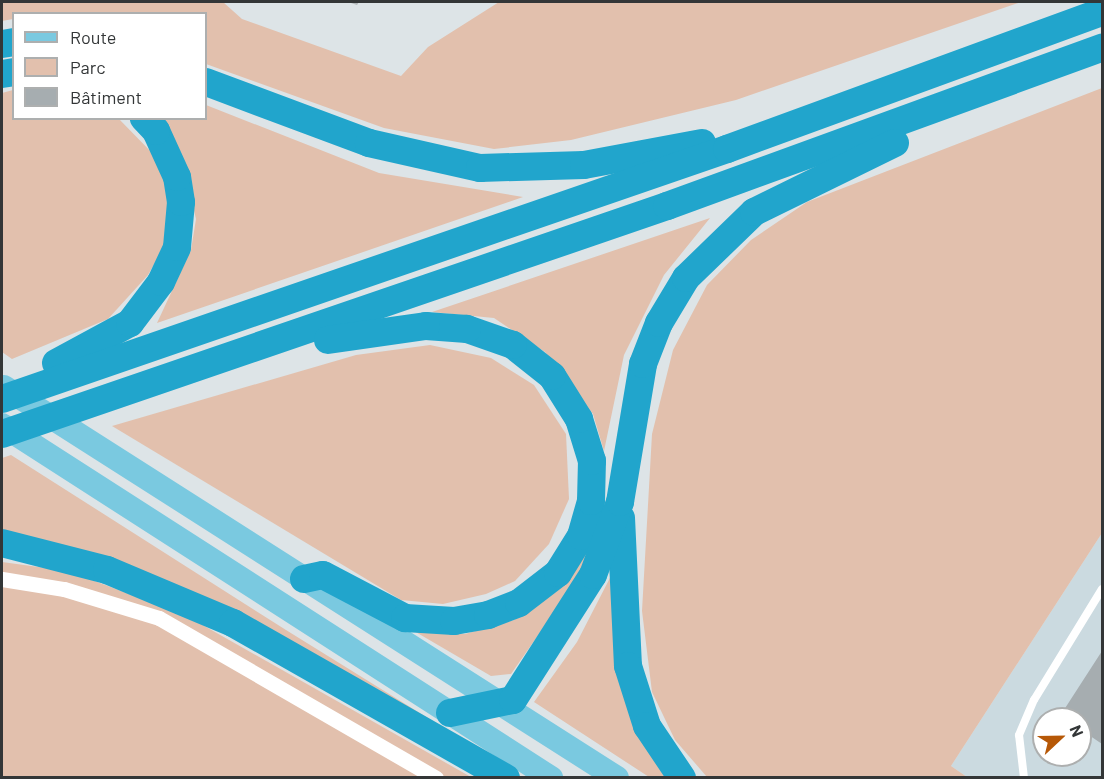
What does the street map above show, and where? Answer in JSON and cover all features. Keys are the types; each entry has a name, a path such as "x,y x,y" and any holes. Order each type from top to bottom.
{"highway":[{"path":"2,399 726,150 1102,12"},
{"path":"2,434 247,351 1102,48"},
{"path":"207,82 369,143 480,168 584,165 693,143 726,150"},
{"path":"682,777 647,726 628,666 620,502 630,423 651,340 708,252 778,197 990,103 1000,86"},
{"path":"2,385 104,342 130,323 161,282 177,247 182,202 170,156 145,120"},
{"path":"247,351 285,354 399,327 481,333 513,345 552,376 579,418 588,446 591,501 581,536 558,573 519,603 474,619 425,621 389,612 323,575 304,579"},
{"path":"450,713 513,700 531,679 593,575 620,502"},
{"path":"2,543 107,570 233,622 506,777"}],"main road":[{"path":"2,385 138,474 617,777"},
{"path":"2,425 551,777"}],"street":[{"path":"2,579 64,589 159,618 436,777"}],"lane":[{"path":"1024,777 1019,735 1034,700 1102,589"}],"shaded area":[{"path":"1102,533 1102,777 967,777 951,766"}],"green space":[{"path":"2,2 223,2 242,19 401,76 428,47 499,2 1021,2 736,100 571,140 494,149 384,128 207,64 207,12 12,12 12,19 2,21"},
{"path":"1102,88 1102,533 951,766 967,777 707,777 675,740 652,692 642,611 652,434 673,350 707,285 751,240 807,202"},
{"path":"12,90 12,120 120,120 160,161 174,198 171,234 148,275 108,319 12,359 2,352 2,93"},
{"path":"207,105 379,173 523,197 157,323 191,250 196,219 183,165 154,120 207,120"},
{"path":"710,218 664,275 624,355 604,451 593,414 545,352 494,318 432,312"},
{"path":"430,345 491,358 534,385 566,434 569,499 549,544 515,581 486,594 443,604 401,600 112,426 356,355"},
{"path":"11,455 444,728 2,532 2,458"},
{"path":"596,530 580,575 511,674 491,676 414,631 465,634 514,620 566,581"},
{"path":"2,562 68,571 185,615 471,777 2,778"},
{"path":"614,570 668,777 649,777 534,702 577,642"}],"building":[{"path":"1102,651 1102,744 1092,737 1092,707 1066,707"}]}
